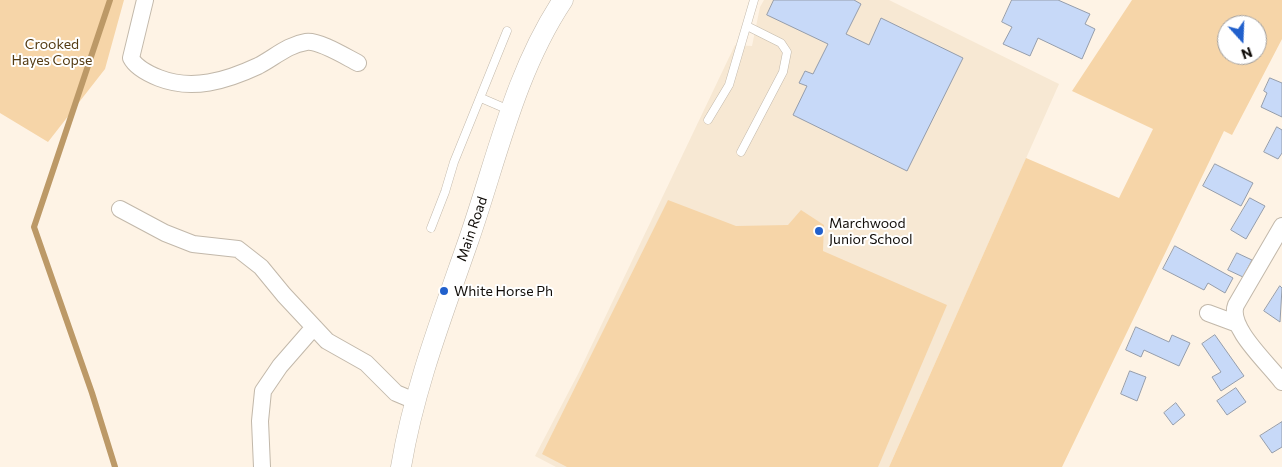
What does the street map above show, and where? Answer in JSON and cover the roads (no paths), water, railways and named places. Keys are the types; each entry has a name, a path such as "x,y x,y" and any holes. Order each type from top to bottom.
{"street":[{"path":"145,0 131,58 134,63 152,76 174,84 196,86 227,77 258,66 284,50 307,41 329,48 358,63"},
{"name":"Main Road","path":"401,467 415,401 511,111 531,57 547,24 563,0"},
{"path":"120,209 164,233 193,244 238,249 262,267 327,341 366,363 396,393 415,401"},
{"path":"1282,226 1236,305 1233,317 1235,323 1282,382"},
{"path":"1208,313 1235,323"},
{"path":"262,467 260,421 263,391 280,366 314,327"}],"lane":[{"path":"708,120 729,85 754,0"},
{"path":"741,152 783,72 788,52 781,43 747,26"},
{"path":"431,228 446,192 454,162 507,31"},
{"path":"481,98 511,111"}],"waterway":[{"path":"110,0 34,227 92,393 115,467"}],"place":[{"name":"Marchwood Junior School","path":"819,231"},
{"name":"White Horse Ph","path":"444,291"}],"park label":[{"name":"Crooked Hayes Copse","path":"52,52"}]}
